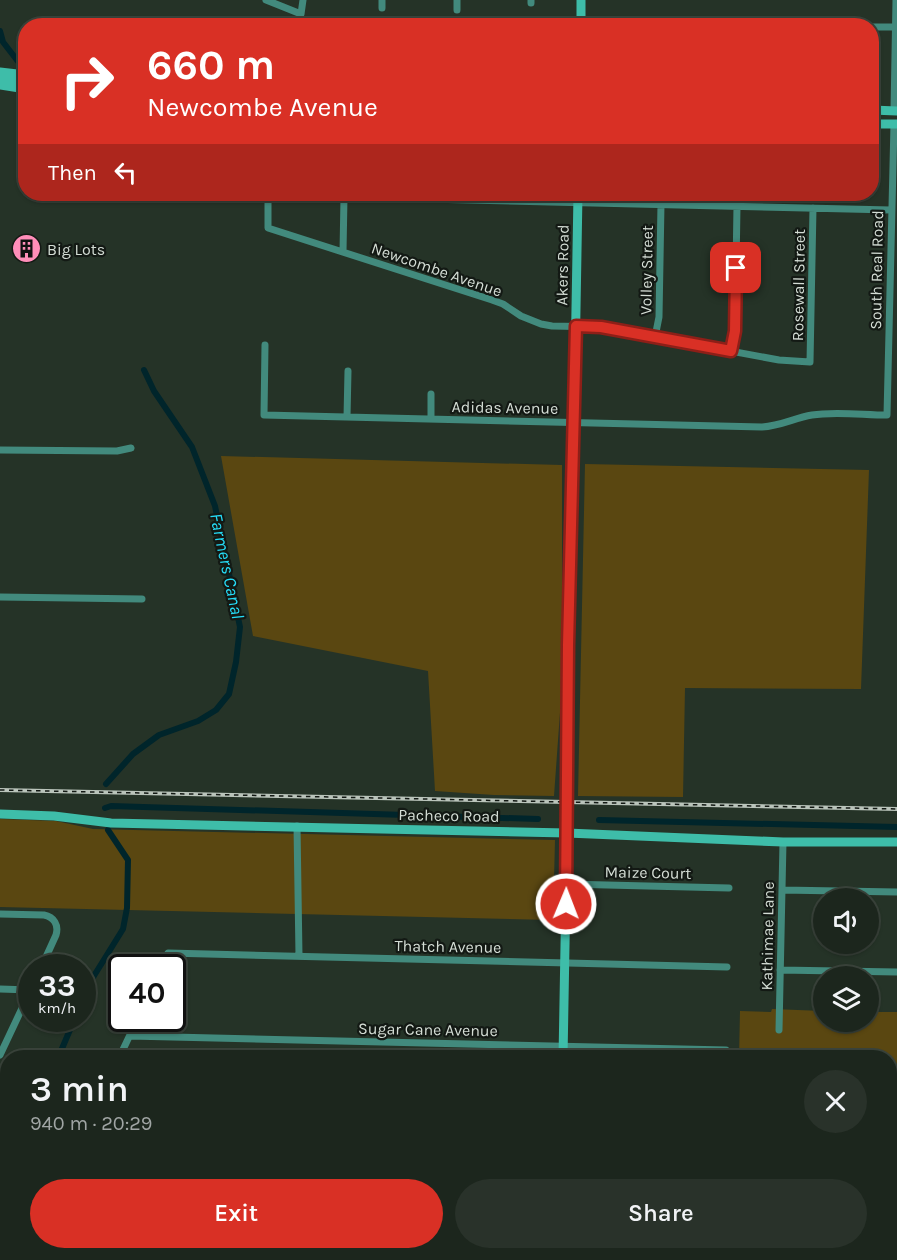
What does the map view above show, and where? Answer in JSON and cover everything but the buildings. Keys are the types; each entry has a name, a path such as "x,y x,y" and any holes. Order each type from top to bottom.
{"street":[{"path":"266,0 300,14"},
{"path":"299,18 303,0"},
{"path":"457,0 457,10"},
{"path":"581,0 581,18"},
{"path":"895,111 896,0"},
{"path":"879,27 896,27"},
{"path":"0,72 18,75"},
{"path":"0,78 18,80"},
{"path":"0,85 18,87"},
{"path":"879,110 895,111"},
{"path":"879,120 895,111"},
{"path":"879,123 896,124"},
{"name":"South Real Road","path":"887,415 891,210 896,124"},
{"name":"Newcombe Avenue","path":"268,201 268,228 492,300 531,321 552,326 601,327 779,360 810,362"},
{"path":"344,201 344,252"},
{"name":"Akers Road","path":"563,1050 568,645 578,201"},
{"path":"620,201 891,210"},
{"name":"Volley Street","path":"655,337 659,317 661,204"},
{"path":"731,351 735,331 737,206"},
{"name":"Rosewall Street","path":"810,362 813,208"},
{"name":"Adidas Avenue","path":"265,345 264,415 762,427 822,414 887,415"},
{"path":"347,417 348,371"},
{"path":"431,394 431,419"},
{"path":"0,450 117,452 131,448"},
{"path":"0,597 142,599"},
{"name":"Pacheco Road","path":"0,814 54,816 111,823 567,833 783,842 897,842"},
{"path":"297,826 299,956"},
{"name":"Kathimae Lane","path":"778,1030 783,842"},
{"name":"Maize Court","path":"566,884 729,888"},
{"path":"782,890 897,892"},
{"path":"0,914 48,916 55,922 57,930 47,954"},
{"name":"Thatch Avenue","path":"168,954 727,967"},
{"path":"780,970 897,972"},
{"path":"0,990 18,989"},
{"path":"2,1050 18,1017"},
{"path":"123,1050 132,1032"},
{"name":"Sugar Cane Avenue","path":"130,1036 726,1050"}],"shaded area":[{"path":"221,456 562,465 562,685 554,796 435,791 428,671 253,636"},
{"path":"585,464 869,470 861,689 685,688 683,797 578,796"},
{"path":"0,819 56,821 93,829 555,840 553,920 0,907"},
{"path":"772,1009 813,1011 813,1032 879,1032 879,1012 897,1012 897,1050 739,1050 740,1011 771,1012"}],"waterway":[{"name":"Farmers Canal","path":"0,31 3,42 18,61"},
{"name":"Farmers Canal","path":"106,784 133,754 159,735 198,721 216,710 229,694 240,627 215,506 192,447 154,391 144,370"},
{"path":"105,808 111,806 538,819"},
{"path":"599,820 897,827"},
{"name":"Farmers Canal","path":"96,973 123,929 127,908 128,860 108,830"},
{"name":"Farmers Canal","path":"61,1050 69,1032"}],"railway":[{"path":"0,790 897,809"}],"place":[{"name":"Big Lots","path":"26,249"}],"route":[{"path":"566,904 568,645 576,326 601,327 731,351 735,331 736,268"}]}
